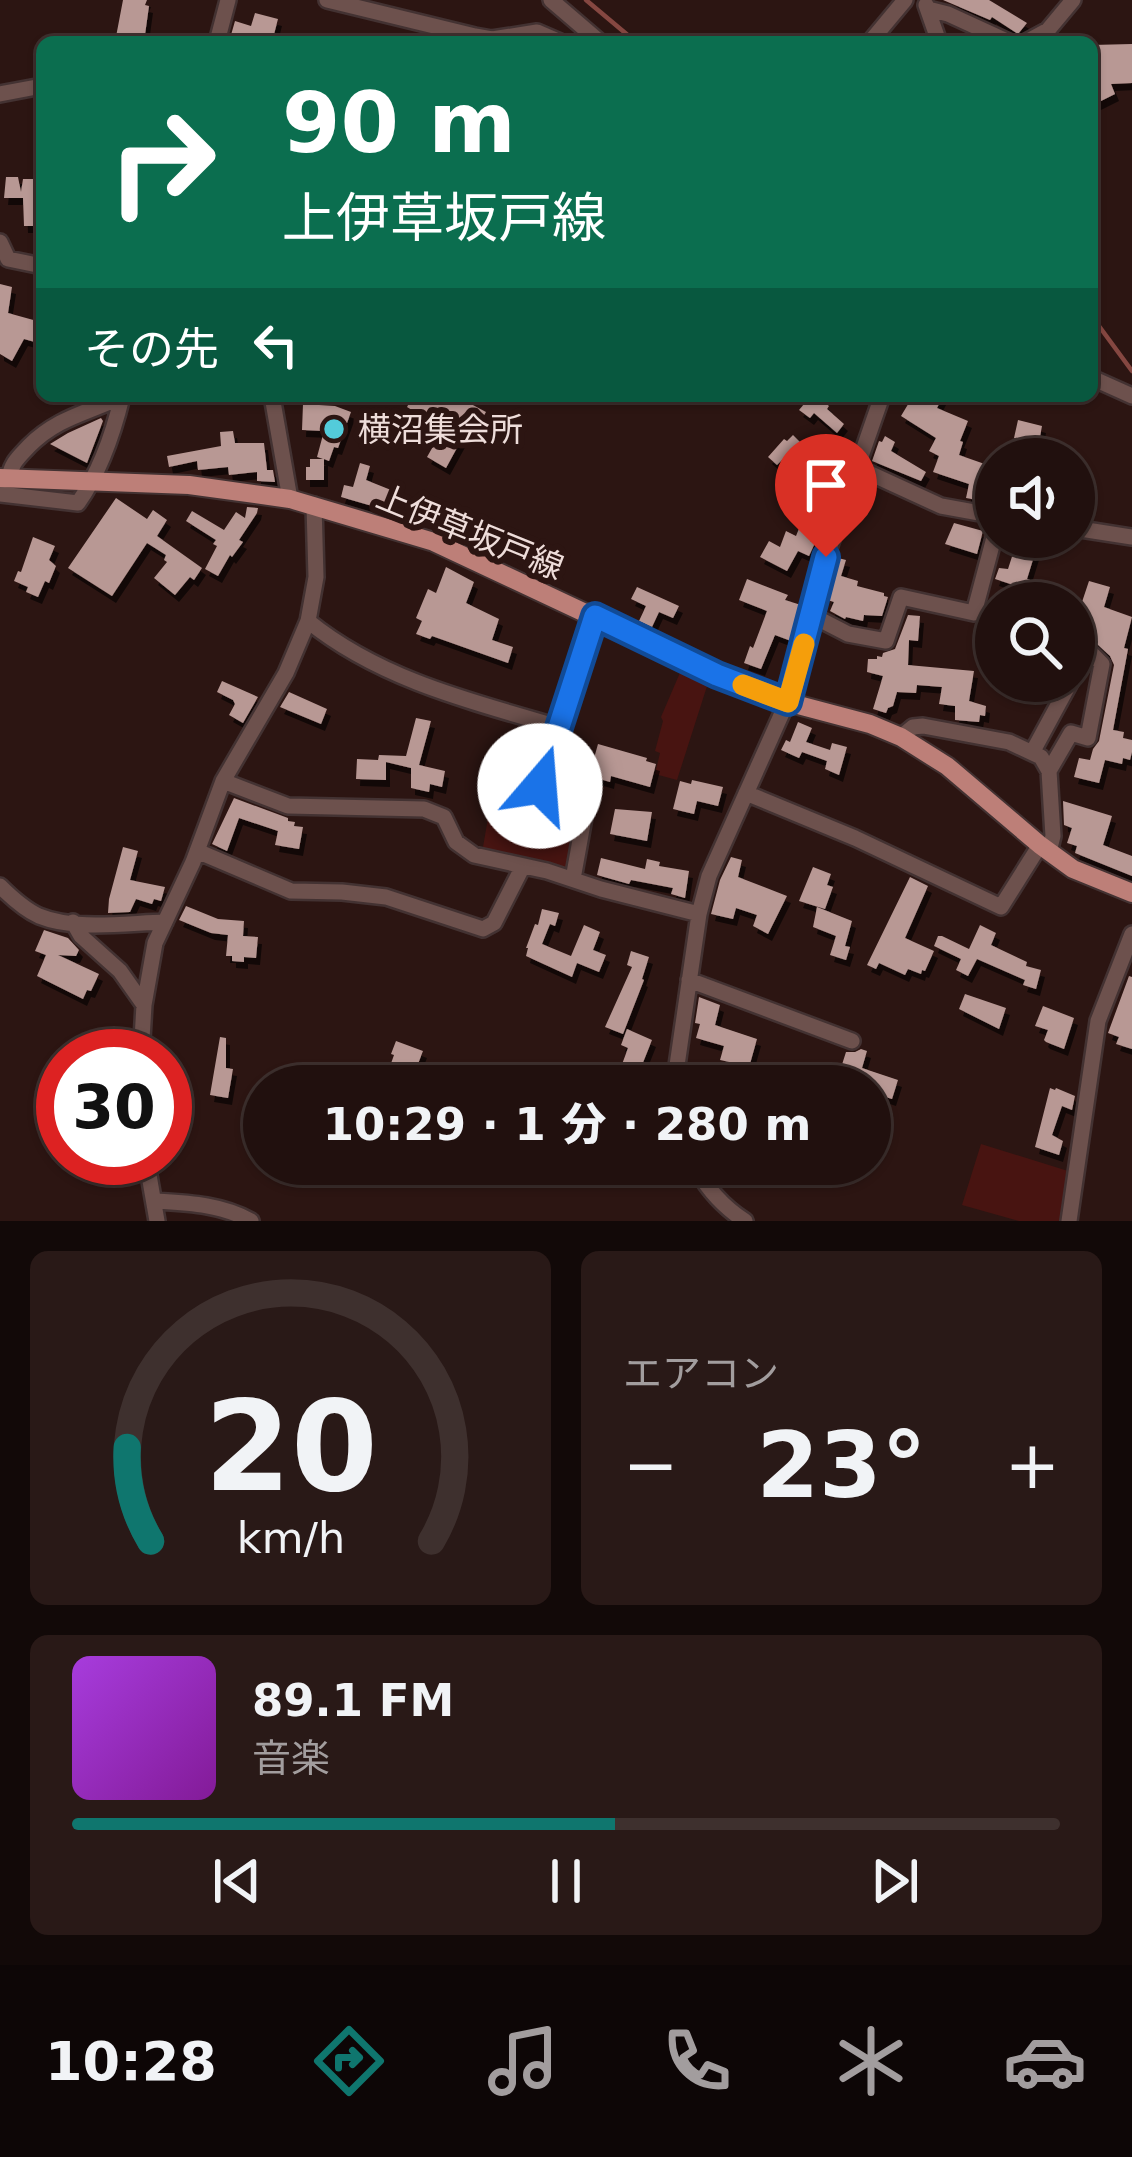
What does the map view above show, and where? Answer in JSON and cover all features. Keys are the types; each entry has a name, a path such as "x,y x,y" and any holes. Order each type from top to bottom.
{"main road":[{"name":"上伊草坂戸線","path":"3,483 189,485 290,500 434,542 717,675 902,737 947,766 1073,869 1132,893"}],"street":[{"path":"219,36 228,0"},
{"path":"327,0 475,36"},
{"path":"551,0 593,36"},
{"path":"875,36 905,0"},
{"path":"1035,36 1056,23 1073,0"},
{"path":"926,5 937,36"},
{"path":"926,5 996,36"},
{"path":"511,36 537,32 546,36"},
{"path":"0,94 36,87"},
{"path":"0,242 8,259 36,265"},
{"path":"1098,380 1132,396"},
{"path":"3,483 11,465 46,429 109,402"},
{"path":"93,483 121,402"},
{"path":"273,402 290,500"},
{"path":"677,1065 709,876 788,702 826,557 880,402"},
{"path":"856,467 941,506 975,512"},
{"path":"143,1029 155,944 223,782 286,674 308,622 316,577 314,506"},
{"path":"1095,531 1132,537"},
{"path":"815,617 833,629 886,641 904,596 974,613 989,558"},
{"path":"573,879 586,806 576,803 573,796 540,786 595,616"},
{"path":"308,622 382,668 559,727"},
{"path":"1095,657 1102,664 1095,701"},
{"path":"1033,751 1060,702"},
{"path":"1049,772 1071,734 1088,738 1095,702"},
{"path":"746,793 855,838 1001,908 1053,836 1046,762 1009,742 923,726 913,727 902,737"},
{"path":"223,782 287,806 436,812 444,817 456,842 474,855 699,914"},
{"path":"197,851 292,891 386,897 482,928 494,923 522,868"},
{"path":"0,886 34,914 53,921 165,922"},
{"path":"74,922 81,936 120,971 144,1005"},
{"path":"1069,1221 1098,1022 1132,934"},
{"path":"689,980 852,1041"},
{"path":"151,1185 157,1221"},
{"path":"707,1185 724,1214 745,1221"},
{"path":"154,1201 219,1208 251,1221"}],"shaded area":[{"path":"682,668 709,680 677,780 655,774 660,753 655,751 661,717"},
{"path":"555,801 581,807 567,873 482,853 488,818 547,831"},
{"path":"981,1144 1068,1171 1061,1221 1019,1221 962,1205"}],"building":[{"path":"123,0 147,0 145,36 116,36"},
{"path":"943,0 989,0 1027,23 1018,34 992,17"},
{"path":"255,13 278,19 274,36 231,36 235,21 251,26"},
{"path":"1132,44 1132,83 1111,84 1115,94 1098,102 1098,45"},
{"path":"6,177 18,177 21,192 23,179 36,179 36,226 24,226 23,198 4,198"},
{"path":"0,284 12,287 8,313 36,321 36,342 24,339 12,361 0,354"},
{"path":"410,402 467,402 486,412 477,428 470,424 446,468 427,457 443,429 407,407"},
{"path":"824,402 844,424 837,433 814,413 810,418 799,410 805,403"},
{"path":"909,402 940,402 937,408 968,421 959,455 975,461 975,500 966,498 969,484 933,472 939,456 929,451 936,438 901,416"},
{"path":"303,404 351,412 338,448 334,447 329,461 324,459 324,480 306,480 310,459 323,459 317,457 324,431 302,430"},
{"path":"101,418 87,463 50,444 68,433"},
{"path":"1018,420 1042,426 1040,438 1014,438"},
{"path":"233,431 235,443 264,443 267,470 273,470 275,482 257,481 257,472 229,475 228,467 198,470 197,461 169,467 167,456 221,446 220,432"},
{"path":"793,435 801,443 797,447 824,469 813,481 788,454 777,465 768,457"},
{"path":"885,436 895,442 891,451 926,472 921,481 872,461"},
{"path":"360,463 370,466 366,480 391,490 386,510 341,497 344,485 353,487"},
{"path":"819,479 838,485 810,541 815,543 809,556 798,551 787,571 760,557 769,541 780,547 786,531 796,536 804,516 800,514"},
{"path":"116,498 147,519 153,510 167,520 157,536 202,568 175,595 154,578 167,562 166,555 147,543 112,596 68,568"},
{"path":"247,507 258,508 239,540 243,542 218,576 205,569 216,540 186,521 192,511 224,530 236,512 245,518"},
{"path":"954,523 975,529 975,553 945,544"},
{"path":"33,537 55,546 49,560 56,566 38,597 14,581"},
{"path":"838,558 846,560 841,576 888,597 882,616 864,615 863,621 830,611 834,602 827,600"},
{"path":"1012,558 1034,558 1027,579 1036,582 995,579 999,568 1008,569"},
{"path":"446,567 474,582 466,603 499,619 492,640 513,647 508,663 416,634 422,621 416,618 428,589 436,593"},
{"path":"747,579 801,605 791,641 775,635 761,669 744,663 767,611 739,600"},
{"path":"1095,583 1110,587 1104,607 1132,617 1113,730 1132,740 1132,752 1122,764 1105,760 1099,783 1074,777 1079,758 1090,760 1099,741 1114,665 1096,643"},
{"path":"637,587 679,606 673,618 659,612 652,627 639,621 646,606 631,599"},
{"path":"908,615 920,616 918,641 909,640 908,665 974,671 969,701 986,706 979,722 955,720 955,706 939,704 942,687 917,685 916,693 897,692 886,713 873,709 883,676 867,672 868,659 895,649"},
{"path":"222,681 258,697 243,723 229,715 233,700 217,692"},
{"path":"289,692 327,709 321,724 280,707"},
{"path":"416,718 431,721 419,765 445,771 442,787 430,784 429,792 411,788 411,768 386,762 386,780 356,779 357,759 406,756"},
{"path":"798,722 812,728 806,742 830,750 832,743 847,747 839,775 825,769 827,761 781,750"},
{"path":"598,744 656,764 650,787 611,776 610,782 589,776"},
{"path":"692,780 723,787 718,806 697,801 694,814 673,809 680,781 691,784"},
{"path":"522,796 549,806 543,828 516,822"},
{"path":"234,798 303,827 299,849 275,845 278,831 239,818 227,851 212,844"},
{"path":"1063,801 1112,816 1103,845 1132,856 1132,876 1075,853 1077,846 1067,843 1072,828 1064,825"},
{"path":"615,809 652,812 647,841 610,834"},
{"path":"123,847 138,851 130,880 165,887 161,901 154,899 152,904 136,899 130,912 108,913 109,899"},
{"path":"731,857 742,860 738,877 787,896 768,934 753,926 757,915 736,908 733,919 711,914"},
{"path":"601,858 645,869 647,859 689,871 685,898 671,894 673,888 597,875"},
{"path":"813,867 831,874 827,885 833,887 825,909 799,901"},
{"path":"910,877 928,886 905,938 934,951 925,971 908,969 905,975 879,963 876,969 867,965"},
{"path":"186,906 218,919 244,921 243,936 258,937 256,958 232,961 232,956 226,956 228,935 179,920"},
{"path":"817,907 852,921 846,960 830,955 836,936 813,927"},
{"path":"542,909 559,913 542,944 571,956 584,925 600,932 593,950 606,955 599,972 577,963 572,977 526,956"},
{"path":"980,925 996,933 991,945 1041,970 1036,989 977,959 968,976 956,970 961,959 934,946 942,936 969,949"},
{"path":"44,930 68,938 79,950 76,956 58,955 99,974 83,999 37,976 46,955 35,951"},
{"path":"631,951 649,957 623,1034 605,1027 632,967 627,965"},
{"path":"1129,976 1132,1049 1116,1044 1119,1037 1108,1033"},
{"path":"965,994 1006,1008 999,1029 959,1009"},
{"path":"699,997 720,1005 715,1025 757,1039 750,1065 720,1060 724,1046 696,1038 700,1024 695,1023"},
{"path":"1043,1006 1074,1018 1064,1049 1046,1042 1048,1030 1035,1026"},
{"path":"627,1029 652,1040 642,1065 622,1065 628,1048 621,1045"},
{"path":"220,1037 226,1038 226,1068 233,1069 228,1098 210,1095"},
{"path":"396,1041 423,1051 418,1065 390,1065"},
{"path":"867,1051 863,1065 842,1065 846,1052"},
{"path":"1050,1088 1075,1096 1072,1110 1062,1106 1052,1135 1063,1141 1059,1155 1035,1147"}],"waterway":[{"path":"586,0 629,36"},
{"path":"1098,325 1132,371"}],"slow traffic":[{"path":"743,685 788,702 804,644"}],"place":[{"name":"横沼集会所","path":"334,429"}],"route":[{"path":"540,786 595,616 717,675 788,702 826,557"}]}
